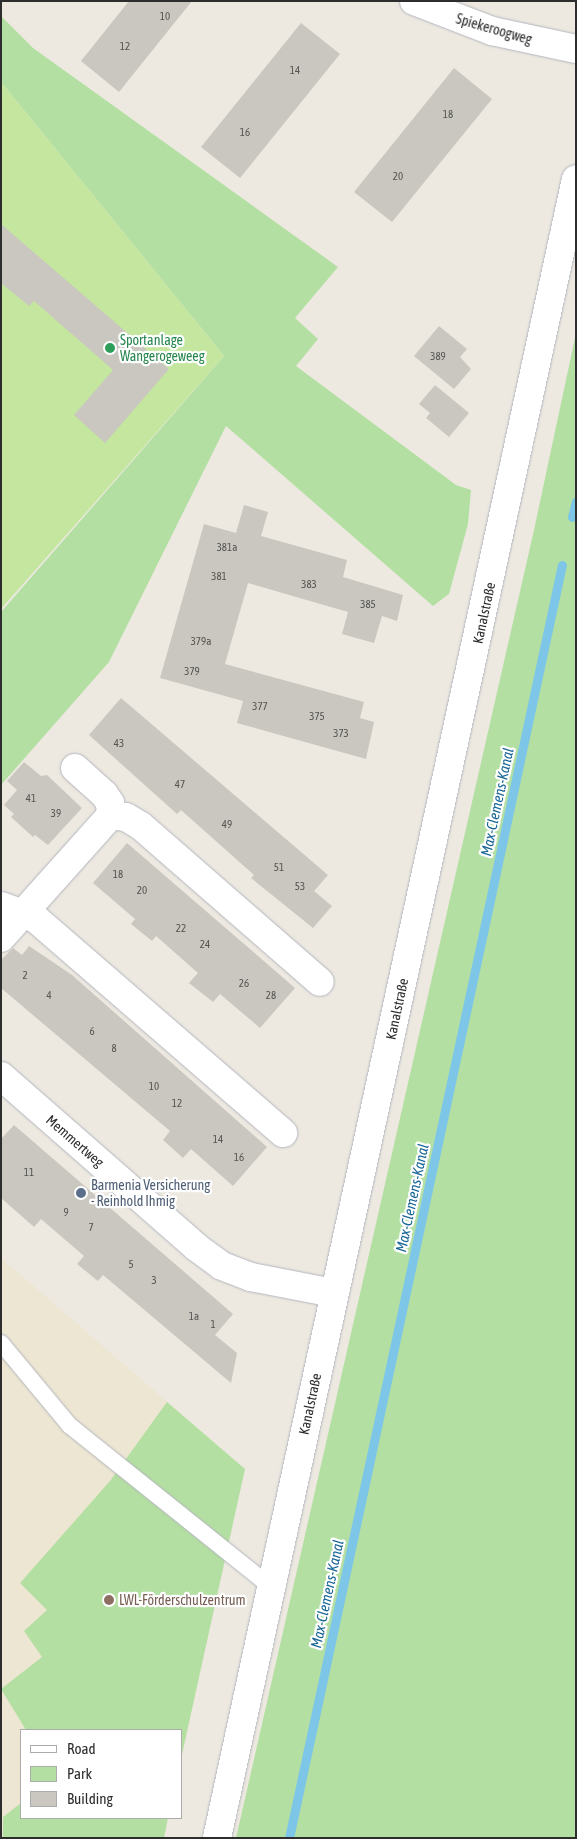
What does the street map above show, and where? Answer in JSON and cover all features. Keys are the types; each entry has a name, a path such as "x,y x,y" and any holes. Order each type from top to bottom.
{"main road":[{"name":"Spiekeroogweg","path":"414,1 492,31 576,49"},
{"name":"Kanalstraße","path":"217,1838 333,1293 458,731 576,180"},
{"path":"75,768 104,794 110,804 111,814"},
{"path":"1,938 11,911 111,814"},
{"path":"111,814 126,817 141,826 320,982"},
{"path":"11,911 36,919 283,1132"},
{"name":"Memmertweg","path":"1,1076 196,1247 222,1266 251,1277 333,1293"}],"lane":[{"path":"1,1343 69,1425 271,1586"}],"shaded area":[{"name":"LWL-Förderschulzentrum","path":"1,1258 245,1469 182,1754 182,1729 20,1729 20,1819 168,1819 164,1838 1,1838"}],"green space":[{"path":"1,16 33,48 338,267 295,318 318,339 296,366 456,485 471,490 468,524 449,594 433,606 226,426 109,662 1,785 1,612 224,356 1,82"},
{"name":"Sportanlage Wangerogeweeg","path":"1,82 224,356 1,609"},
{"path":"576,333 576,1838 236,1838 534,530"},
{"path":"167,1402 245,1469 182,1754 182,1729 25,1729 1,1689 42,1657 24,1631 47,1610 20,1583 110,1481"},
{"path":"20,1804 20,1819 168,1819 164,1838 3,1838 3,1817"}],"building":[{"path":"129,1 192,1 119,92 81,61"},
{"path":"301,23 340,54 240,178 201,147"},
{"path":"454,68 492,99 392,222 354,192"},
{"path":"1,224 169,369 105,443 74,415 113,370 34,301 29,306 1,283"},
{"path":"439,326 467,349 460,357 471,369 454,389 414,356"},
{"path":"435,385 469,413 449,437 426,418 430,413 419,404"},
{"path":"244,505 268,512 261,536 347,560 343,577 403,595 397,621 382,616 374,643 342,634 348,612 248,583 225,664 364,702 360,718 374,722 366,759 237,723 243,701 160,678 204,524 236,533"},
{"path":"121,698 328,875 314,891 332,906 313,928 251,878 254,875 181,810 177,814 89,735"},
{"path":"24,762 41,776 47,775 82,808 48,845 35,835 33,837 11,817 14,814 4,805 17,790 7,781"},
{"path":"127,843 295,988 260,1028 220,994 213,1002 189,983 198,973 156,936 152,941 131,924 135,919 93,883"},
{"path":"29,946 72,975 267,1147 233,1186 191,1149 183,1158 163,1140 170,1131 1,988 1,960 13,948 22,955"},
{"path":"14,1125 233,1314 215,1335 237,1353 231,1383 103,1275 98,1281 77,1264 84,1256 41,1219 34,1227 1,1198 1,1139"}],"waterway":[{"name":"Max-Clemens-Kanal","path":"572,517 576,501"},
{"name":"Max-Clemens-Kanal","path":"289,1838 562,565"}],"place":[{"name":"Sportanlage Wangerogeweeg","path":"110,348"},
{"name":"Barmenia Versicherung - Reinhold Ihmig","path":"81,1193"},
{"name":"LWL-Förderschulzentrum","path":"109,1600"}]}
